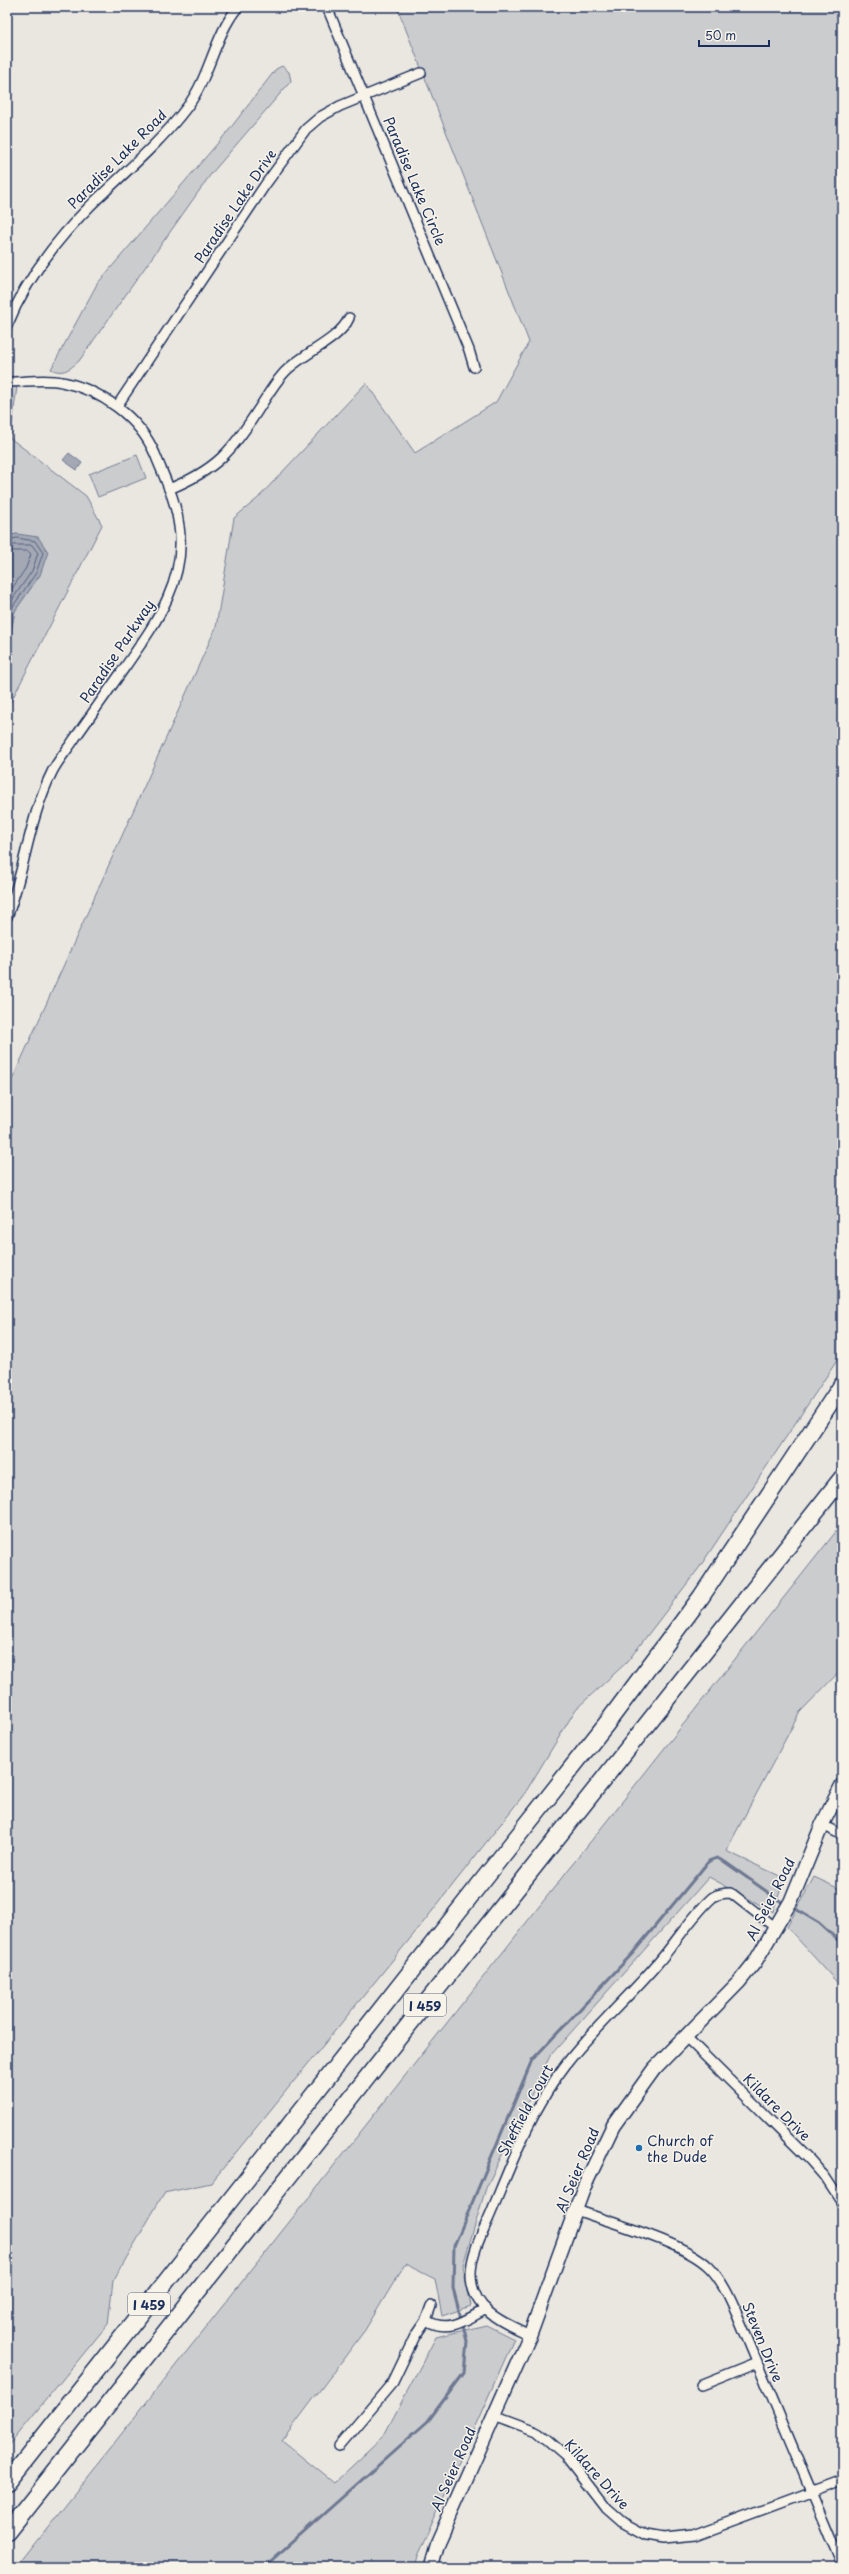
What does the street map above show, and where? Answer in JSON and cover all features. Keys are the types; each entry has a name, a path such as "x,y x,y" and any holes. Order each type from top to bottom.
{"highway":[{"name":"I 459","path":"7,2483 626,1698 701,1597 842,1386"},
{"name":"I 459","path":"7,2532 842,1478"}],"street":[{"name":"Paradise Lake Road","path":"7,326 43,262 74,222 156,142 187,107 238,7"},
{"name":"Paradise Lake Circle","path":"327,7 469,350 474,367"},
{"name":"Paradise Lake Drive","path":"117,406 302,134 320,117 364,95 421,73"},
{"path":"169,489 205,472 225,456 242,436 282,375 306,354 340,331 349,318"},
{"name":"Paradise Parkway","path":"7,382 61,382 97,395 117,406 141,431 152,448 169,489 180,527 180,551 170,596 154,626 52,771 37,807 15,897 7,917"},
{"name":"Al Seier Road","path":"430,2567 436,2546 530,2335 598,2154 613,2126 654,2069 739,1982 776,1928 801,1877 822,1825 842,1785"},
{"path":"822,1825 842,1835"},
{"name":"Sheffield Court","path":"530,2335 495,2319 486,2309 475,2290 471,2275 474,2257 526,2133 566,2063 657,1964 714,1897 731,1893 776,1928"},
{"name":"Kildare Drive","path":"686,2037 810,2160 825,2177 842,2203"},
{"name":"Steven Drive","path":"576,2210 681,2248 709,2267 728,2293 842,2566"},
{"path":"339,2446 392,2382 415,2336 426,2320 432,2306"},
{"path":"426,2320 440,2327 455,2324 468,2319 486,2309"},
{"path":"702,2385 757,2363"},
{"name":"Kildare Drive","path":"494,2415 537,2431 565,2455 606,2508 622,2522 646,2535 662,2538 694,2535 842,2480"}],"shaded area":[{"path":"397,7 842,7 842,1353 699,1568 627,1662 576,1709 525,1793 422,1924 211,2183 164,2193 113,2281 108,2324 7,2447 7,1091 216,627 234,518 257,499 366,383 415,453 496,402 529,342"},
{"path":"282,66 289,72 291,81 211,174 79,361 69,369 63,371 55,371 51,369 97,284 229,130 276,69"},
{"path":"17,387 10,438 86,496 102,525 7,709 7,650 15,611 40,575 17,534 7,536 7,388"},
{"path":"137,455 146,478 98,497 89,474"},
{"path":"842,1524 842,1669 800,1712 726,1851 784,1878 773,1912 709,1877 550,2056 486,2188 463,2265 471,2306 442,2316 435,2279 405,2264 365,2330 282,2441 334,2483 383,2437 436,2337 486,2325 514,2339 417,2556 414,2567 16,2567"},
{"path":"814,1877 842,1890 842,1988 787,1927"}],"water":[{"path":"69,453 82,463 77,470 63,460"},
{"path":"17,534 38,537 48,552 40,575 15,611 7,650 7,536"}],"waterway":[{"path":"264,2567 428,2421 464,2373 467,2341 453,2288 454,2246 532,2060 632,1954 709,1861 717,1858 725,1862 783,1903"},
{"path":"794,1908 819,1923 842,1944"}],"place":[{"name":"Church of the Dude","path":"639,2148"}]}
